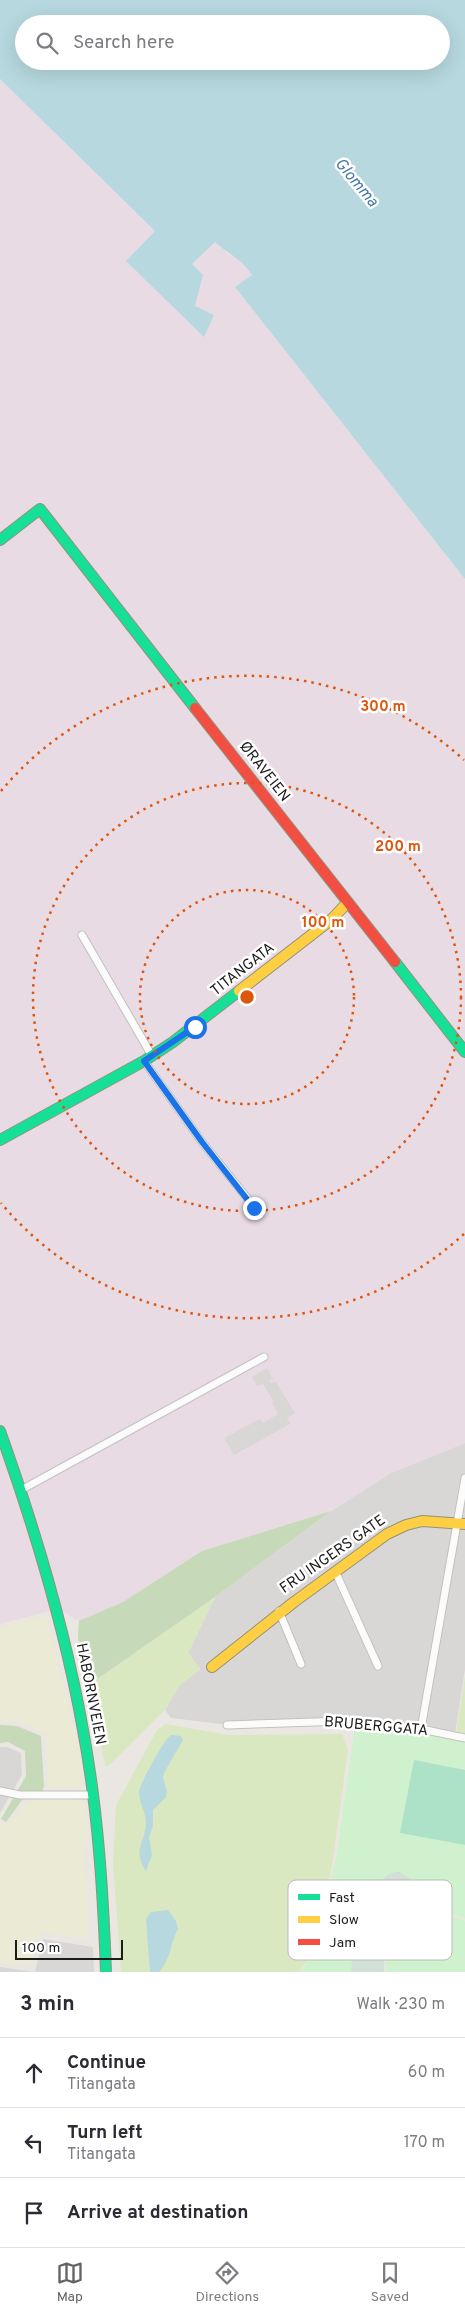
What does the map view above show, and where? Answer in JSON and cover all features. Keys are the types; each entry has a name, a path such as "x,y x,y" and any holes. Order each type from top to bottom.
{"main road":[{"name":"ØRAVEIEN","path":"0,540 40,509 465,1052"},
{"name":"TITANGATA","path":"0,1140 148,1058 227,1002 332,919 347,903"},
{"name":"HABORNVEIEN","path":"0,1431 40,1551 78,1698 93,1795 103,1898 106,1972"},
{"name":"FRU INGERS GATE","path":"212,1667 279,1611 398,1528 416,1522 439,1520 460,1523"}],"street":[{"path":"82,935 148,1058 202,1142 254,1208"},
{"path":"21,1490 264,1357"},
{"path":"421,1729 460,1523 465,1478"},
{"path":"335,1571 378,1666"},
{"name":"FRU INGERS GATE","path":"279,1611 301,1664"},
{"name":"BRUBERGGATA","path":"227,1725 346,1721 421,1729 465,1738"},
{"path":"0,1791 20,1795 93,1795"}],"shaded area":[{"path":"0,79 155,231 195,307 203,275 192,264 212,242 215,242 229,255 242,260 252,275 235,287 465,579 465,1443 391,1473 331,1511 202,1551 123,1602 79,1621 62,1611 46,1612 0,1624"},
{"path":"267,1368 273,1379 270,1380 271,1383 276,1382 295,1413 287,1418 290,1424 234,1455 224,1438 260,1419 263,1423 278,1414 272,1403 274,1402 263,1384 257,1386 252,1377"},
{"path":"465,1443 465,1669 455,1734 347,1719 221,1724 171,1718 165,1710 179,1686 200,1669 188,1653 215,1597 331,1511 391,1473"},
{"path":"0,1747 7,1747 21,1753 22,1775 0,1813"},
{"path":"399,1871 412,1880 382,1880 388,1874"},
{"path":"43,1939 93,1947 94,1972 35,1972"},
{"path":"352,1960 384,1960 384,1972 351,1972"},
{"path":"0,1967 35,1972 0,1972"}],"green space":[{"path":"331,1511 215,1597 99,1678 85,1674 78,1638 79,1621 123,1602 202,1551"},
{"path":"215,1597 188,1653 200,1669 179,1686 165,1710 113,1762 107,1766 105,1765 95,1713 84,1674 100,1678"},
{"path":"46,1616 80,1750 83,1788 48,1788 46,1734 20,1721 0,1721 0,1628"},
{"path":"465,1676 465,1736 456,1734"},
{"path":"166,1724 228,1735 342,1734 348,1750 329,1880 288,1880 288,1960 308,1960 298,1972 121,1972 113,1863 116,1805 157,1730"},
{"path":"0,1725 17,1726 41,1736 44,1786 40,1798 23,1799 6,1822 1,1819 26,1776 25,1751 8,1742 0,1743"},
{"path":"355,1726 421,1732 465,1741 465,1919 452,1915 452,1880 412,1880 398,1871 388,1874 382,1880 331,1880 336,1858"},
{"path":"414,1760 465,1770 465,1845 400,1833"},
{"path":"43,1798 73,1799 83,1802 85,1806 88,1830 84,1854 87,1894 87,1939 39,1932 31,1965 0,1963 0,1824 7,1826 25,1804"},
{"path":"452,1917 465,1921 465,1972 386,1972 386,1960 452,1960"},
{"path":"309,1960 352,1960 351,1972 300,1972"}],"water":[{"name":"Glomma","path":"0,0 465,0 465,579 235,287 252,275 243,264 215,242 192,264 203,275 195,306 214,315 204,337 126,261 155,231 0,79"},
{"path":"171,1735 181,1736 183,1740 165,1771 163,1778 167,1791 166,1797 153,1810 153,1826 149,1837 152,1855 146,1871 140,1857 140,1847 146,1823 139,1792 163,1744"},
{"path":"168,1910 176,1921 178,1929 163,1967 159,1972 150,1972 146,1919 151,1912"}],"traffic: fast":[{"path":"40,509 195,708"},
{"path":"0,540 40,509"},
{"path":"395,962 465,1052"},
{"path":"0,1140 144,1061 173,1042 239,991"},
{"path":"0,1431 48,1579 76,1692 93,1790 106,1972"}],"traffic: slow":[{"path":"239,991 332,919 347,903"},
{"path":"212,1667 294,1602 387,1534 406,1525 422,1521 465,1524"}],"traffic: jam":[{"path":"195,708 395,962"}],"route":[{"path":"195,1027 144,1061 202,1142 254,1208"}]}
